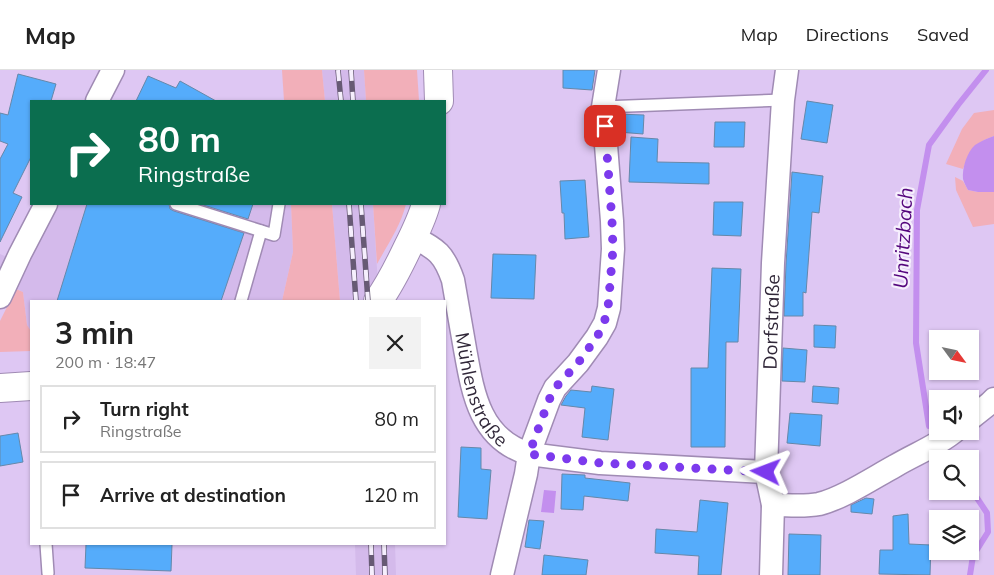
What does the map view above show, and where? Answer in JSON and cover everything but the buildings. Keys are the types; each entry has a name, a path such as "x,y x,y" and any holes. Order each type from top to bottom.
{"main road":[{"path":"438,70 439,100"},
{"path":"379,300 386,291 398,268 426,205"},
{"path":"0,388 30,386"}],"street":[{"path":"98,100 113,70"},
{"path":"502,575 529,454 549,400 555,388 578,363 597,337 604,323 608,308 613,249 603,107 609,70"},
{"name":"Dorfstraße","path":"771,575 773,504 766,472 773,263 786,70"},
{"path":"0,297 45,205"},
{"name":"Mühlenstraße","path":"413,237 439,253 448,265 453,280 471,384 480,412 495,435 507,445 529,454 600,463 766,472"},
{"path":"979,412 994,399"},
{"path":"773,504 804,506 819,504 838,497 944,440"}],"lane":[{"path":"603,107 783,100"},
{"path":"179,205 274,234 279,205"},
{"path":"241,300 261,231"},
{"path":"46,545 48,573"}],"shaded area":[{"path":"282,70 322,70 325,100 284,100"},
{"path":"322,70 364,70 366,100 325,100"},
{"path":"364,70 417,70 419,100 366,100"},
{"path":"994,110 994,136 984,140 968,156 963,169 946,164 962,129 974,113"},
{"path":"994,136 994,192 968,190 963,180 967,156 975,145"},
{"path":"955,177 963,181 968,190 994,192 994,224 973,227 956,190"},
{"path":"33,205 291,205 293,252 282,300 30,300 30,330 27,325 23,292 0,281 0,254 7,257"},
{"path":"291,205 332,205 340,300 282,300 293,252"},
{"path":"332,205 373,205 379,300 340,300"},
{"path":"373,205 406,205 398,227 377,264"},
{"path":"16,289 23,292 27,325 30,330 30,351 0,352 0,321"},
{"path":"544,490 556,491 554,513 541,512"},
{"path":"355,545 395,545 396,575 356,575"}],"waterway":[{"name":"Unritzbach","path":"929,426 916,343 917,210 929,145 986,70"},
{"name":"Unritzbach","path":"970,575 973,556 988,532 987,513 978,500"}],"railway":[{"path":"338,70 341,100"},
{"path":"351,70 353,100"},
{"path":"349,205 356,300"},
{"path":"361,205 368,300"},
{"path":"371,545 372,575"},
{"path":"384,545 385,575"}],"route":[{"path":"605,126 613,249 608,308 604,323 597,337 578,363 555,388 529,454 600,463 766,472"}]}
